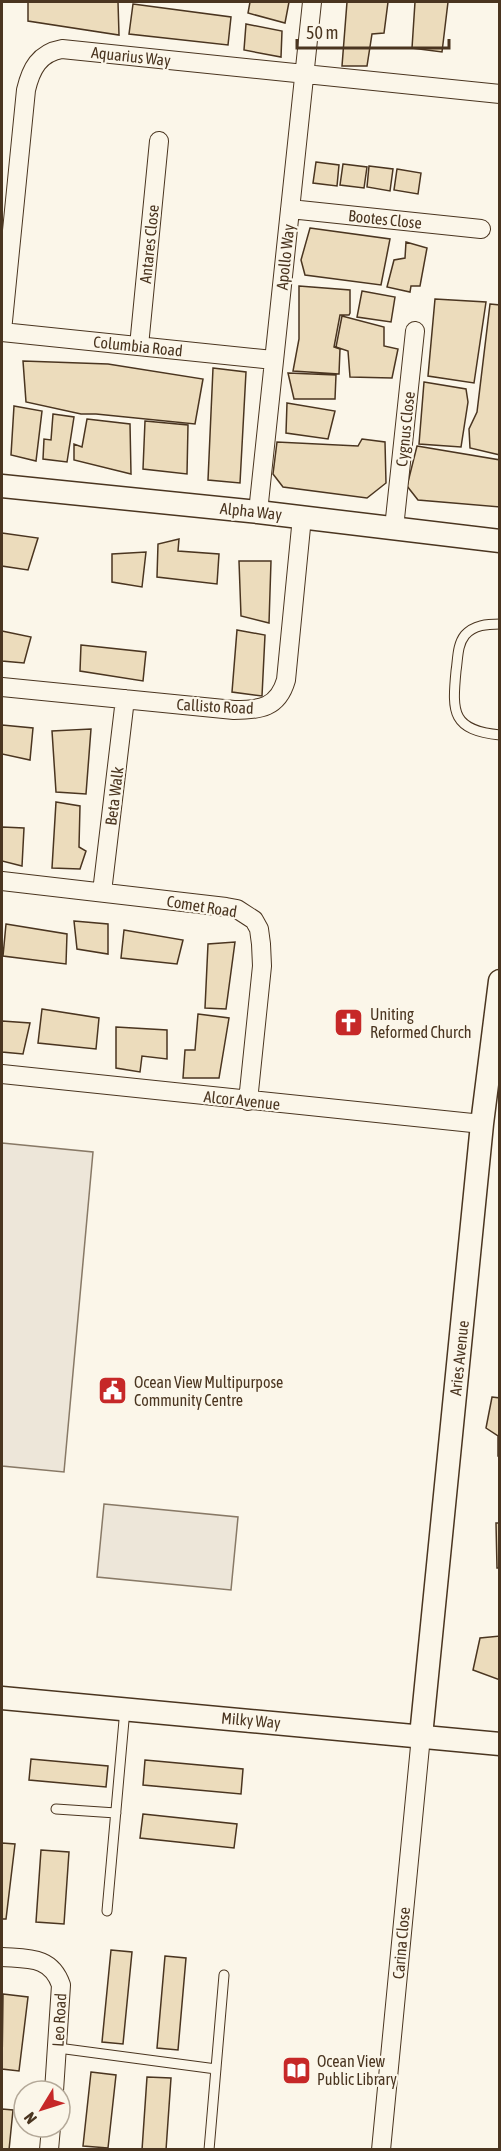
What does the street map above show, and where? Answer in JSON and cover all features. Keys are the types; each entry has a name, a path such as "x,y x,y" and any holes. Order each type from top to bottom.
{"street":[{"name":"Apollo Way","path":"258,512 312,2"},
{"name":"Aquarius Way","path":"2,332 26,90 30,74 36,63 52,51 62,49 500,94"},
{"name":"Antares Close","path":"139,346 159,141"},
{"name":"Bootes Close","path":"290,209 481,229"},
{"name":"Cygnus Close","path":"394,528 415,331"},
{"name":"Columbia Road","path":"2,332 273,360"},
{"name":"Alpha Way","path":"2,486 258,512 500,541"},
{"name":"Callisto Road","path":"2,687 246,710 267,706 283,691 286,680 302,517"},
{"name":"Beta Walk","path":"102,892 125,699"},
{"name":"Comet Road","path":"2,881 237,909 254,920 259,929 262,966 248,1101"},
{"name":"Aries Avenue","path":"421,1736 482,1124 500,981"},
{"name":"Alcor Avenue","path":"2,1074 482,1124"},
{"name":"Milky Way","path":"2,1698 500,1744"},
{"name":"Carina Close","path":"381,2150 421,1736"},
{"name":"Leo Road","path":"2,1957 48,1964 57,1974 62,1985 55,2079"}],"lane":[{"path":"500,624 484,624 473,628 459,645 453,702 458,717 471,729 480,733 500,735"},
{"path":"107,1911 125,1709"},
{"path":"56,1809 116,1813"},
{"path":"209,2150 224,1975"},
{"path":"58,2048 216,2069"}],"shaded area":[{"path":"2,1143 93,1152 64,1472 2,1466"},
{"path":"104,1504 238,1517 231,1590 97,1577"}],"building":[{"path":"28,2 118,2 119,35 28,21"},
{"path":"250,2 289,2 285,23 248,13"},
{"path":"347,2 388,2 384,33 372,34 367,66 342,66"},
{"path":"415,2 448,2 442,52 412,48"},
{"path":"133,4 231,17 228,45 129,34"},
{"path":"246,24 282,31 281,57 244,50"},
{"path":"316,162 339,165 337,186 313,183"},
{"path":"343,164 367,167 364,188 340,185"},
{"path":"369,166 393,169 390,191 367,187"},
{"path":"397,169 421,173 418,194 394,190"},
{"path":"310,228 390,239 381,285 305,275 301,260"},
{"path":"406,242 427,248 420,286 411,286 410,292 387,287 394,260 405,258"},
{"path":"299,286 350,290 350,313 340,315 334,347 340,349 339,374 293,371 299,339"},
{"path":"362,291 395,297 391,322 357,317"},
{"path":"435,299 486,302 474,383 428,376"},
{"path":"490,304 500,305 500,455 470,448 469,429 477,412"},
{"path":"342,316 384,327 384,346 398,349 392,378 350,377 348,351 336,347"},
{"path":"23,361 108,364 203,379 195,424 81,414 26,402"},
{"path":"213,368 246,372 240,483 208,480"},
{"path":"288,373 336,375 335,399 294,399"},
{"path":"424,382 466,389 468,402 461,447 419,444"},
{"path":"287,403 335,411 328,439 286,433"},
{"path":"14,406 42,411 36,461 11,455"},
{"path":"53,414 74,417 67,462 43,459 44,439 51,440"},
{"path":"87,419 130,424 131,474 74,460 74,444 82,447"},
{"path":"145,421 188,425 187,474 143,469"},
{"path":"362,439 385,442 386,483 367,498 283,487 273,474 277,442 358,446"},
{"path":"417,446 500,460 500,507 418,500 407,486"},
{"path":"2,533 38,538 28,570 2,566"},
{"path":"179,539 178,551 219,554 217,584 157,577 158,544"},
{"path":"146,552 142,587 112,582 112,554"},
{"path":"239,561 271,561 269,623 241,616"},
{"path":"237,630 265,635 262,696 232,692"},
{"path":"2,631 31,637 24,663 2,661"},
{"path":"81,645 146,652 143,681 80,671"},
{"path":"2,725 33,728 30,760 2,754"},
{"path":"91,729 86,794 56,792 52,731"},
{"path":"56,802 80,806 79,847 86,851 80,869 52,868"},
{"path":"2,827 24,828 22,866 2,861"},
{"path":"74,921 108,924 108,954 77,949"},
{"path":"6,924 67,934 66,964 3,956"},
{"path":"124,930 183,940 177,964 121,958"},
{"path":"235,942 226,1009 205,1008 208,944"},
{"path":"42,1009 99,1018 96,1049 38,1043"},
{"path":"198,1014 229,1018 219,1078 183,1078 185,1050 195,1050"},
{"path":"2,1021 30,1023 23,1054 2,1052"},
{"path":"116,1027 167,1030 167,1059 142,1056 140,1072 116,1068"},
{"path":"492,1397 500,1398 500,1456 498,1456 498,1436 486,1428"},
{"path":"496,1523 500,1523 500,1568 497,1568"},
{"path":"500,1636 500,1680 473,1670 480,1638"},
{"path":"31,1759 108,1766 106,1787 29,1780"},
{"path":"145,1760 243,1769 241,1794 143,1785"},
{"path":"143,1814 237,1824 234,1848 140,1838"},
{"path":"2,1843 15,1844 6,1919 2,1919"},
{"path":"41,1850 69,1852 64,1924 36,1922"},
{"path":"111,1950 132,1952 123,2044 102,2042"},
{"path":"165,1956 186,1958 178,2050 157,2048"},
{"path":"3,1994 28,1997 19,2071 2,2069"},
{"path":"91,2072 116,2075 108,2148 83,2146"},
{"path":"147,2077 171,2078 166,2150 142,2150"},
{"path":"2,2109 12,2110 9,2150 2,2150"}],"place":[{"name":"Uniting Reformed Church","path":"349,1023"},
{"name":"Ocean View Multipurpose Community Centre","path":"113,1391"},
{"name":"Ocean View Public Library","path":"296,2070"}]}
